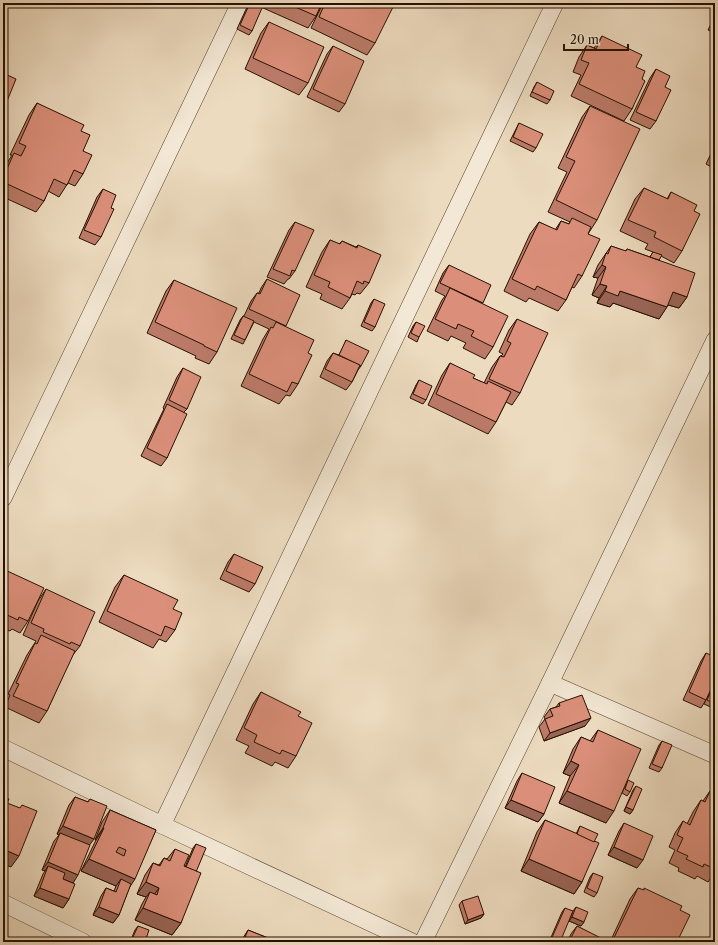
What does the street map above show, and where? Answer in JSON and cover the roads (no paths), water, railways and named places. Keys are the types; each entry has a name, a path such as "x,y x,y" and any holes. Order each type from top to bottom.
{"street":[{"path":"3,498 240,3"},
{"path":"162,825 555,3"},
{"path":"423,942 715,340"},
{"path":"550,682 715,755"},
{"path":"3,748 162,825 412,942"},
{"path":"3,903 80,941"}]}
